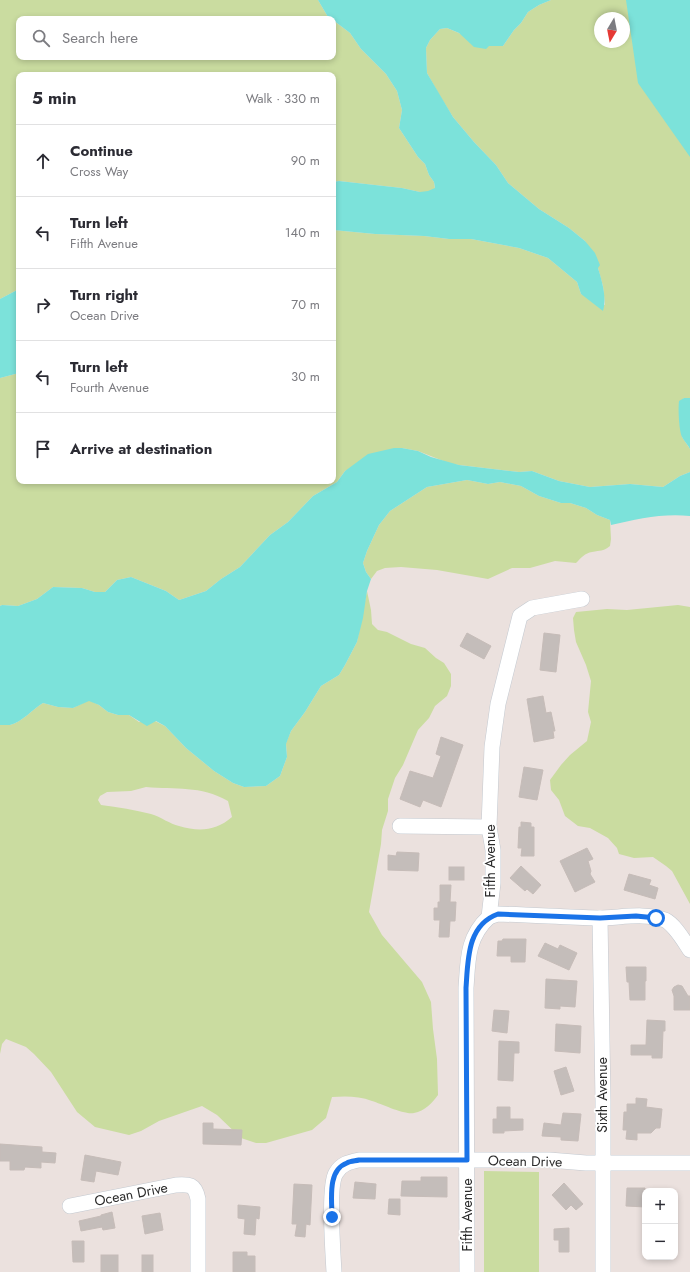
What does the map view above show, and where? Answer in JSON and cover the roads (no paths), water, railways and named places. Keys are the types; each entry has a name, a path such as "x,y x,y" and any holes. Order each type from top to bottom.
{"street":[{"name":"Fifth Avenue","path":"467,1272 466,988 469,949 473,937 489,917 493,883 490,827 492,747 498,704 520,615 532,608 582,599"},
{"path":"400,826 490,827"},
{"path":"489,917 498,914 600,918 636,916 650,917 667,921 681,935 690,950"},
{"name":"Sixth Avenue","path":"600,918 603,1272"},
{"name":"Ocean Drive","path":"334,1272 332,1194 335,1174 346,1163 359,1160 548,1160 602,1163 690,1163"},
{"name":"Ocean Drive","path":"70,1206 176,1185 192,1187 196,1190 198,1199 198,1272"}],"water":[{"path":"318,0 551,0 528,12 503,46 489,46 486,49 474,47 459,33 447,28 440,29 430,40 426,48 427,73 453,117 496,165 508,183 539,209 569,228 585,241 595,253 600,265 598,268 604,289 603,311 581,294 577,282 548,258 519,248 471,239 449,239 336,230 336,182 402,188 420,192 435,188 434,182 429,175 425,164 418,157 399,128 402,110 397,91 386,74 361,49 350,33 336,22 336,16 327,16"},
{"path":"626,0 690,0 690,157 638,83 630,28 630,12 628,12"},
{"path":"16,291 16,374 0,378 0,299"},
{"path":"684,398 690,398 690,449 682,437 679,425 679,401"},
{"path":"394,448 402,448 418,451 431,457 459,465 519,472 532,471 559,481 590,487 630,484 663,487 680,476 690,472 690,516 660,516 611,525 610,520 597,515 586,508 570,503 561,503 539,496 521,486 500,482 488,484 467,480 427,487 390,511 379,525 363,563 366,572 371,579 367,591 363,618 357,642 339,675 321,686 291,731 286,744 287,757 280,776 266,786 244,787 233,783 214,771 186,748 165,726 156,721 147,726 129,715 118,715 108,712 99,705 89,701 73,708 58,707 43,703 14,723 10,725 0,725 0,606 18,606 37,599 53,587 82,588 95,592 105,592 117,580 131,577 166,591 179,600 206,591 240,567 270,535 288,522 313,496 336,484 345,471 368,454"}]}
